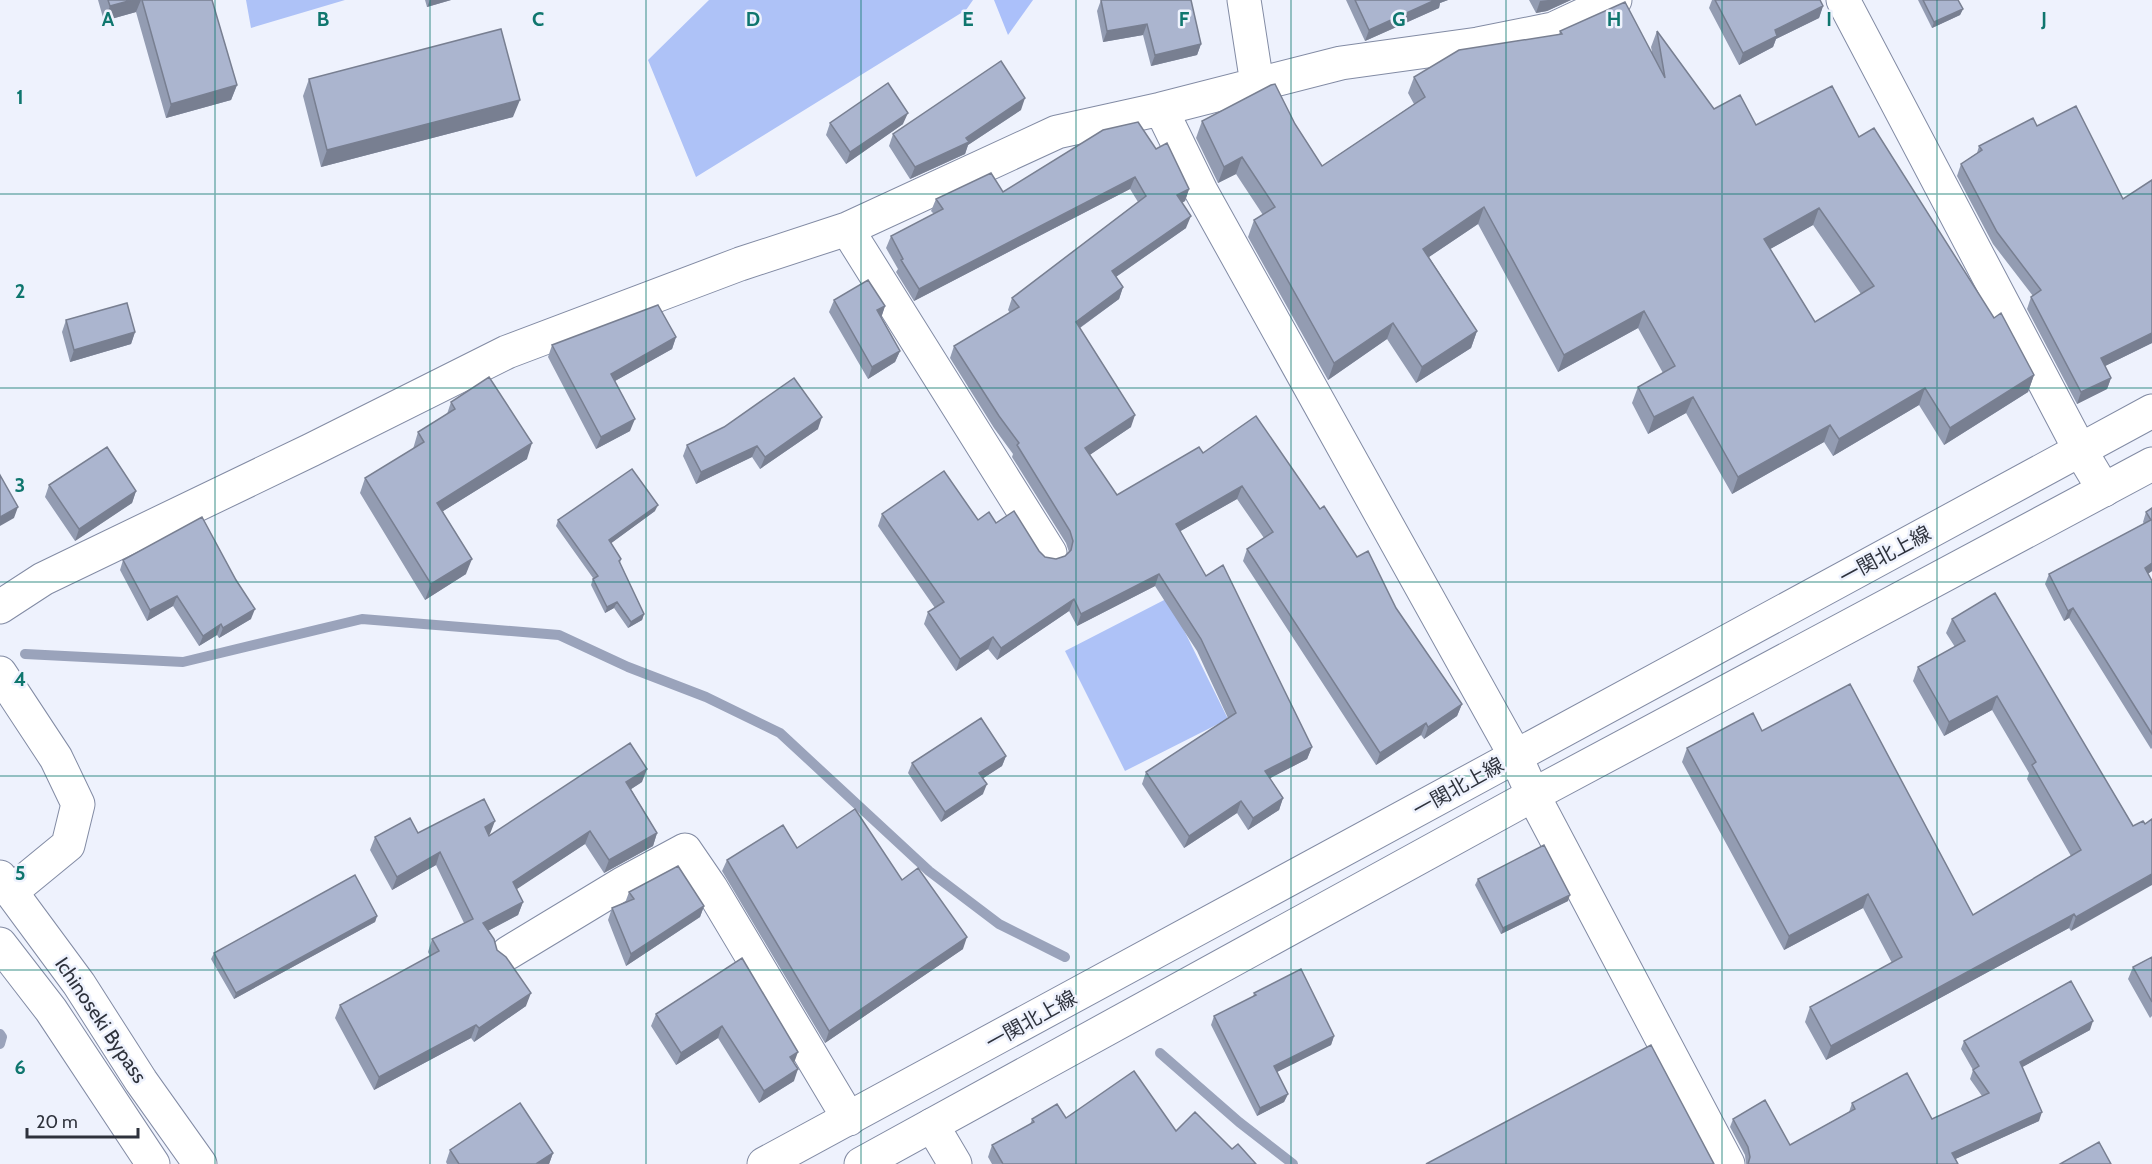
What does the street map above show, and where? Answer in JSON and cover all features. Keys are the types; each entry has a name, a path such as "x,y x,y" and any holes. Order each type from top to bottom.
{"main road":[{"path":"1244,0 1257,84"},
{"path":"0,607 43,579 300,456 507,352 696,280 847,229 1057,132 1161,109 1341,63 1478,44 1553,28 1615,0"},
{"path":"1843,0 2080,450 2104,490"},
{"path":"1161,109 1207,201 1515,755 1533,795 1728,1164"},
{"path":"847,229 1050,553"},
{"name":"一関北上線","path":"764,1164 2152,411"},
{"path":"861,1164 1533,795 2152,464"},
{"path":"0,673 56,758 78,804 69,845 6,884"},
{"path":"508,953 622,884 686,850 849,1119"},
{"name":"Ichinoseki Bypass","path":"6,884 79,984 141,1081 200,1164"},
{"name":"Ichinoseki Bypass","path":"0,944 51,1010 153,1164"},
{"path":"932,1125 956,1164"}],"shaded area":[{"path":"246,0 345,0 251,28"},
{"path":"709,0 973,0 966,10 696,177 648,60"},
{"path":"994,0 1033,0 1008,35"},
{"path":"1168,598 1228,719 1125,771 1065,651"}],"building":[{"path":"108,0 132,0 110,6"},
{"path":"142,0 212,0 237,85 171,104"},
{"path":"1101,0 1191,0 1201,44 1155,55 1147,24 1107,31"},
{"path":"1355,0 1435,0 1369,30"},
{"path":"1715,0 1820,0 1823,6 1775,30 1777,36 1743,53"},
{"path":"1923,0 1958,0 1963,9 1934,22"},
{"path":"1625,2 1665,78 1657,31 1714,109 1740,95 1756,125 1832,86 1859,137 1874,128 1994,318 2001,313 2034,375 1950,428 1925,388 1839,439 1830,425 1738,477 1693,397 1654,417 1638,387 1675,366 1644,311 1564,355 1484,207 1423,249 1477,331 1422,367 1393,323 1334,363 1254,220 1275,207 1242,157 1224,167 1202,121 1275,84 1295,124 1322,166 1425,97 1414,77 1459,50 1562,34 1560,31","holes":["1819,208 1874,286 1815,322 1764,239"]},
{"path":"501,29 520,100 327,150 309,79"},
{"path":"1001,61 1025,98 966,138 969,142 915,167 893,134"},
{"path":"888,83 908,113 850,152 830,123"},
{"path":"2076,106 2123,199 2152,180 2152,333 2101,358 2111,378 2081,392 2031,297 2041,290 1997,232 1961,164 1982,150 1979,146 2033,118 2037,126"},
{"path":"1138,122 1156,149 1167,143 1189,189 1177,195 1191,216 1112,271 1123,287 1076,322 1135,415 1085,448 1117,495 1199,447 1203,453 1256,416 1320,509 1324,506 1357,557 1368,551 1396,608 1462,704 1428,727 1426,723 1380,753 1247,549 1273,532 1242,486 1176,524 1206,576 1223,565 1312,747 1265,771 1283,798 1253,818 1241,801 1189,836 1146,772 1236,713 1201,639 1159,574 1081,614 1074,599 1001,648 993,637 960,659 928,612 944,602 882,514 944,471 978,520 989,512 996,523 1014,511 1045,557 1056,559 1065,556 1071,550 1073,541 1070,531 1017,445 1019,443 954,346 1019,307 1012,298 1146,196 1135,177 919,289 901,260 903,259 891,236 943,209 936,199 991,173 1003,192 1103,130"},
{"path":"868,280 885,306 877,310 900,351 872,367 834,300"},
{"path":"127,303 135,332 74,350 66,320"},
{"path":"658,305 676,337 611,374 635,419 601,437 552,345"},
{"path":"489,377 532,443 437,503 472,559 431,584 365,478 424,442 418,432 455,409 451,402"},
{"path":"794,378 822,417 765,457 757,446 701,472 687,445 724,427"},
{"path":"107,447 136,491 79,529 49,485"},
{"path":"632,469 658,505 609,540 621,559 619,561 644,614 631,622 617,602 607,607 593,579 598,576 558,520"},
{"path":"0,475 18,507 0,517"},
{"path":"2152,508 2152,563 2145,568 2152,581 2152,734 2073,608 2068,611 2049,574 2151,520 2146,512"},
{"path":"202,517 236,580 255,609 223,628 221,624 203,636 177,596 150,610 123,560"},
{"path":"1995,593 2133,826 2143,821 2145,824 2152,819 2152,874 2076,917 2074,914 1831,1046 1810,1007 1902,957 1868,894 1789,936 1687,748 1753,713 1762,731 1850,684 1973,915 2081,850 2032,765 2036,762 1997,696 1949,722 1918,667 1965,641 1952,619"},
{"path":"981,718 1006,756 979,773 987,784 945,812 912,763"},
{"path":"630,743 647,769 626,782 657,833 609,860 590,831 513,882 523,902 483,923 494,939 497,950 506,957 531,993 479,1028 476,1025 379,1077 340,1005 439,951 432,939 473,919 440,852 397,877 375,837 410,818 418,833 484,799 495,821 485,827 489,836"},
{"path":"855,809 902,880 918,868 967,937 829,1031 727,860 783,825 797,848"},
{"path":"1544,845 1570,895 1503,928 1478,879"},
{"path":"678,866 704,906 631,954 612,908 634,899 629,892"},
{"path":"355,875 377,916 236,993 214,953"},
{"path":"2152,957 2152,1002 2133,967"},
{"path":"742,958 798,1052 790,1057 798,1069 764,1091 722,1026 681,1053 656,1014"},
{"path":"1301,969 1334,1036 1274,1066 1288,1094 1260,1108 1214,1016"},
{"path":"2071,981 2093,1021 2020,1062 2042,1112 1952,1153 1958,1164 1748,1164 1750,1157 1748,1147 1733,1119 1765,1100 1790,1145 1855,1109 1852,1103 1907,1073 1932,1119 1989,1093 1973,1070 1979,1066 1964,1041"},
{"path":"1651,1045 1714,1164 1426,1164"},
{"path":"1134,1071 1176,1131 1195,1112 1232,1149 1238,1144 1256,1164 1003,1164 992,1145 1034,1122 1032,1119 1057,1104 1066,1118"},
{"path":"520,1103 553,1153 536,1164 459,1164 450,1150"},
{"path":"2099,1142 2111,1164 2060,1164"}],"waterway":[{"path":"25,654 183,662 362,619 559,635 628,667 706,697 780,733 929,871 999,924 1065,957"},
{"path":"0,1034 2,1037 0,1044"},
{"path":"1160,1053 1239,1122 1293,1164"}]}
